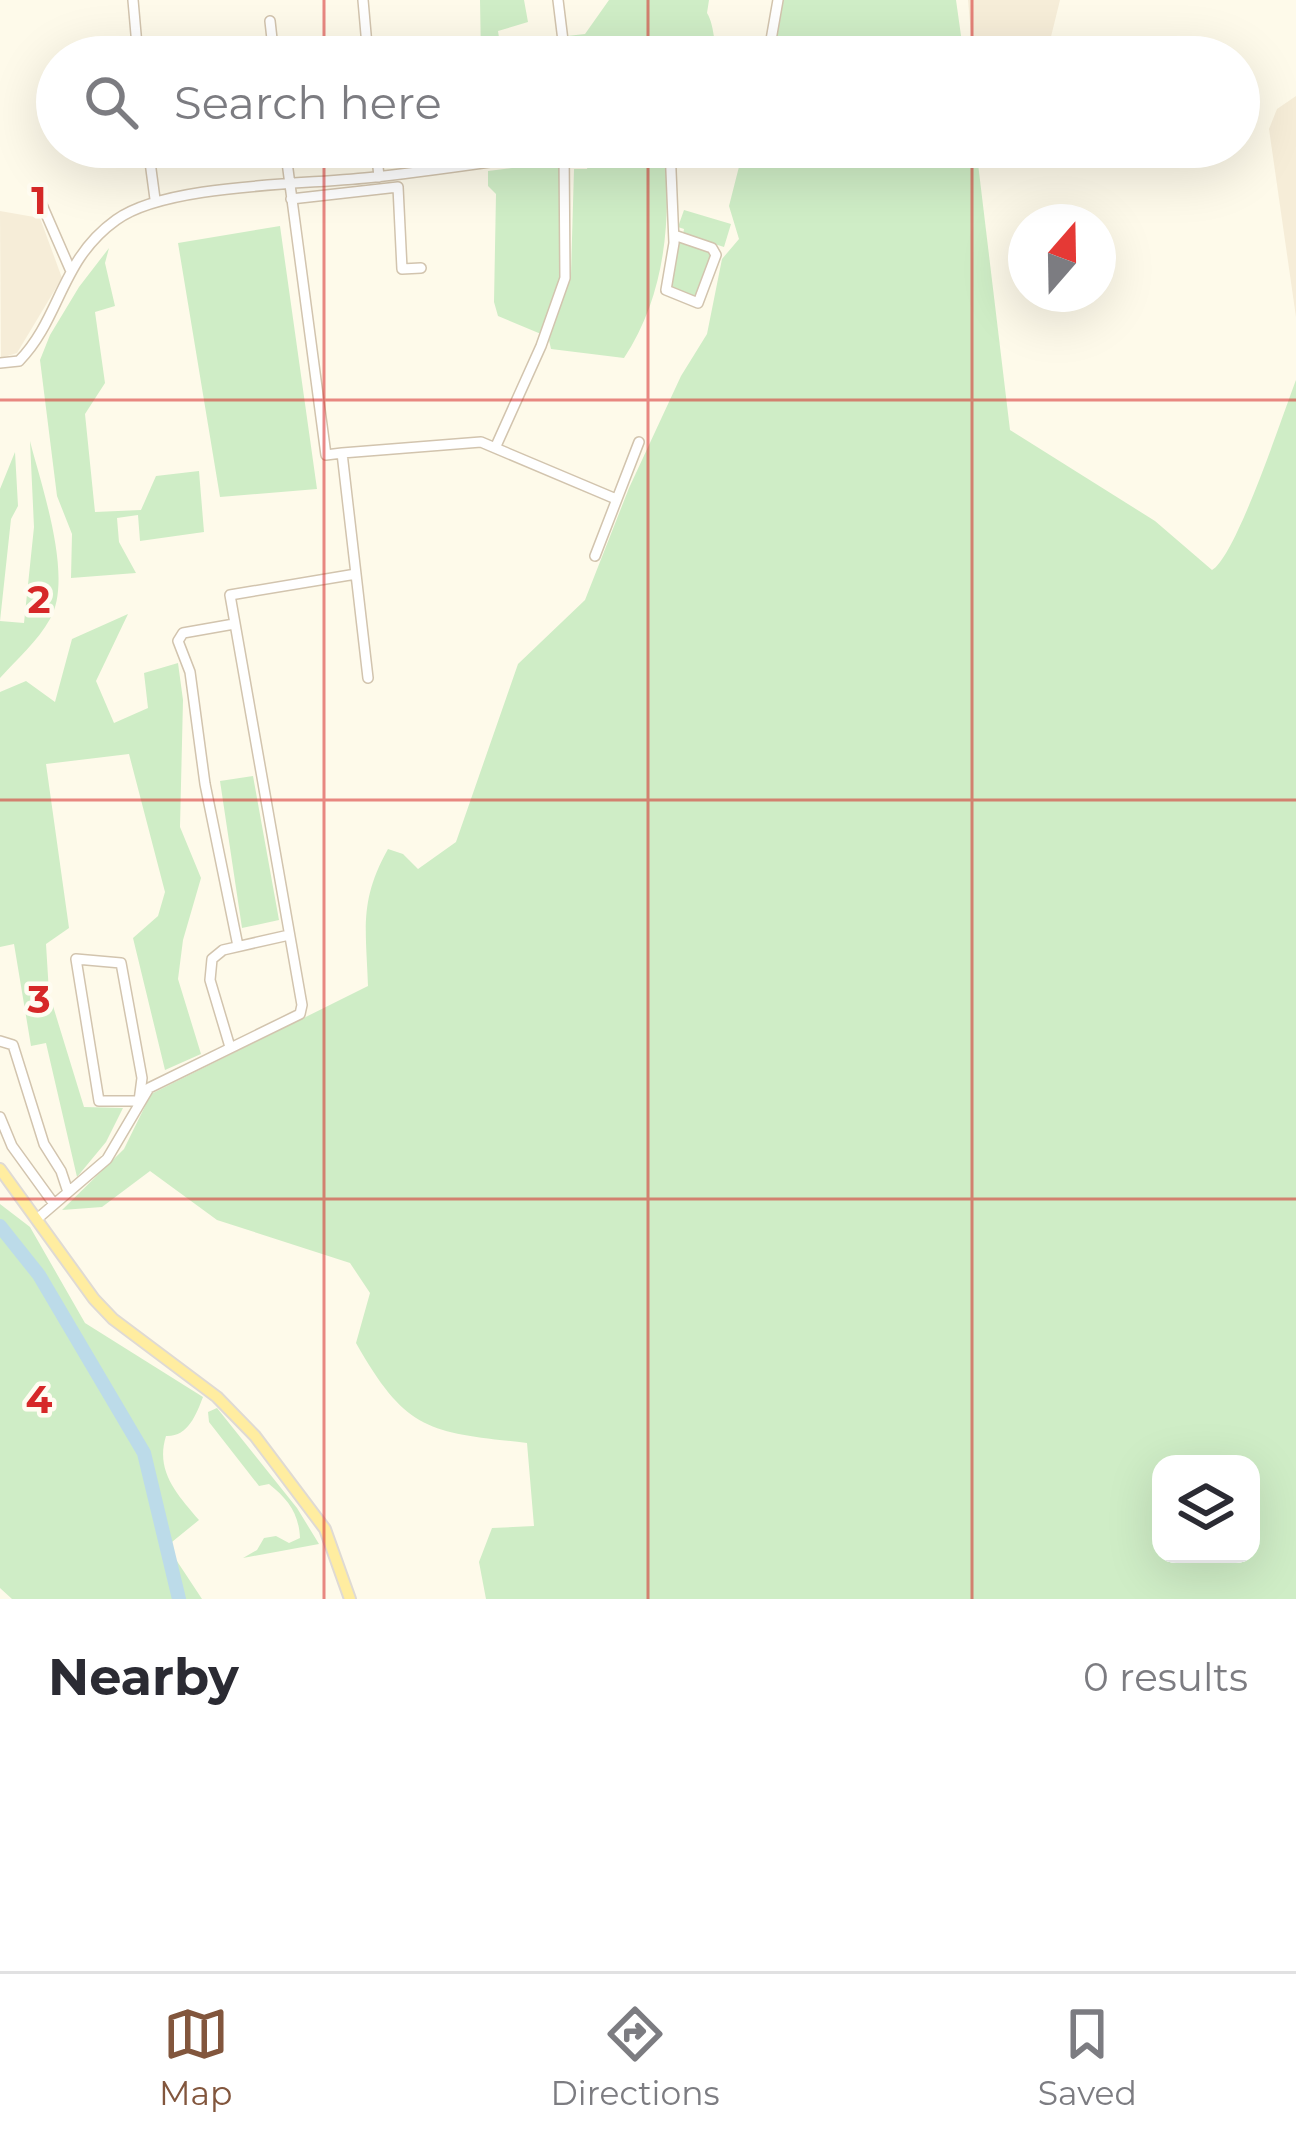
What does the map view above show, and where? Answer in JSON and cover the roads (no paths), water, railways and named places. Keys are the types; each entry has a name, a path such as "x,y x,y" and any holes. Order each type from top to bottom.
{"main road":[{"path":"0,1169 112,1319 217,1397 255,1436 325,1529 350,1599"}],"street":[{"path":"133,0 136,36"},
{"path":"363,0 366,36"},
{"path":"558,0 563,36"},
{"path":"772,36 778,0"},
{"path":"270,21 272,36"},
{"path":"151,168 155,199"},
{"path":"288,168 326,455 481,442 616,499"},
{"path":"378,168 379,177"},
{"path":"0,363 19,362 30,350 70,268 88,245 118,218 155,199 443,168"},
{"path":"496,446 541,346 565,278 564,168"},
{"path":"671,168 674,235 666,290 698,303 716,255 712,248 674,235"},
{"path":"291,199 398,187 402,269 421,268"},
{"path":"39,198 70,268"},
{"path":"595,556 639,442"},
{"path":"342,453 368,678"},
{"path":"37,1219 107,1159 149,1088 300,1014 230,595 356,574"},
{"path":"234,623 183,633 178,640 190,672 238,946"},
{"path":"230,1047 209,968 212,959 223,950 289,935"},
{"path":"76,959 121,963 142,1078 139,1101 99,1101 76,959"},
{"path":"0,1041 14,1045 44,1144 68,1192"},
{"path":"0,1117 12,1146 55,1204"}],"waterway":[{"path":"0,1226 39,1275 144,1453 179,1599"}]}
